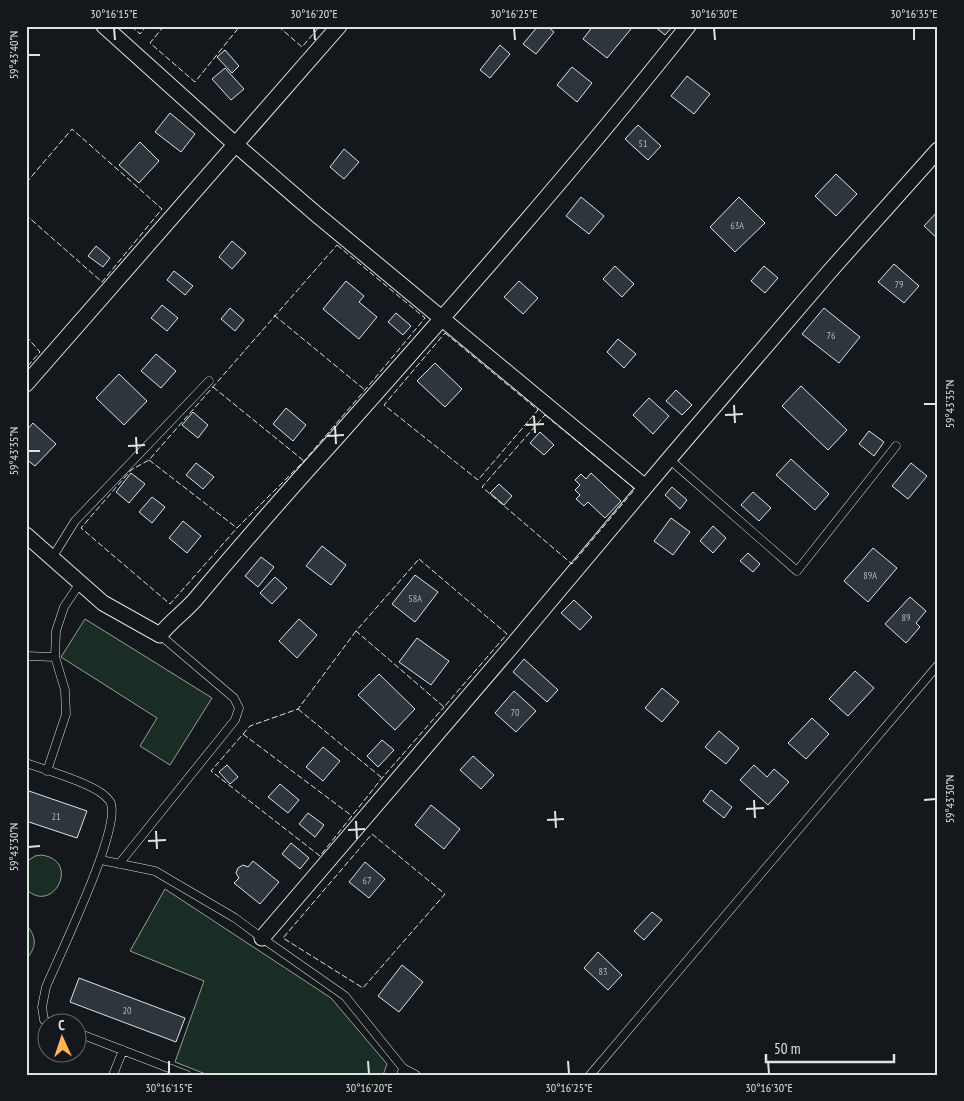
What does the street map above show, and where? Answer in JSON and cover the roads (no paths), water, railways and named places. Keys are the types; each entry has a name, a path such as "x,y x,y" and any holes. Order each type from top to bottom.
{"street":[{"path":"104,26 235,144 645,487"},
{"path":"26,384 339,26"},
{"path":"26,535 103,603 160,635 168,624 192,603 256,527 442,319 645,80 688,26"},
{"path":"262,938 830,271 938,150"}],"lane":[{"path":"52,558 75,521 209,381"},
{"path":"669,459 797,571 896,446"},
{"path":"47,771 66,714 65,690 55,657 56,631 64,607 80,583"},
{"path":"119,864 235,720 239,708 234,698 160,635"},
{"path":"26,656 55,657"},
{"path":"590,1075 938,665"},
{"path":"26,763 90,787 106,796 112,804 111,823 101,860 46,987 42,1007 43,1014"},
{"path":"101,860 155,871 235,918 345,996 402,1071 416,1075"},
{"path":"88,1037 187,1075"},
{"path":"113,1075 123,1050"}]}
